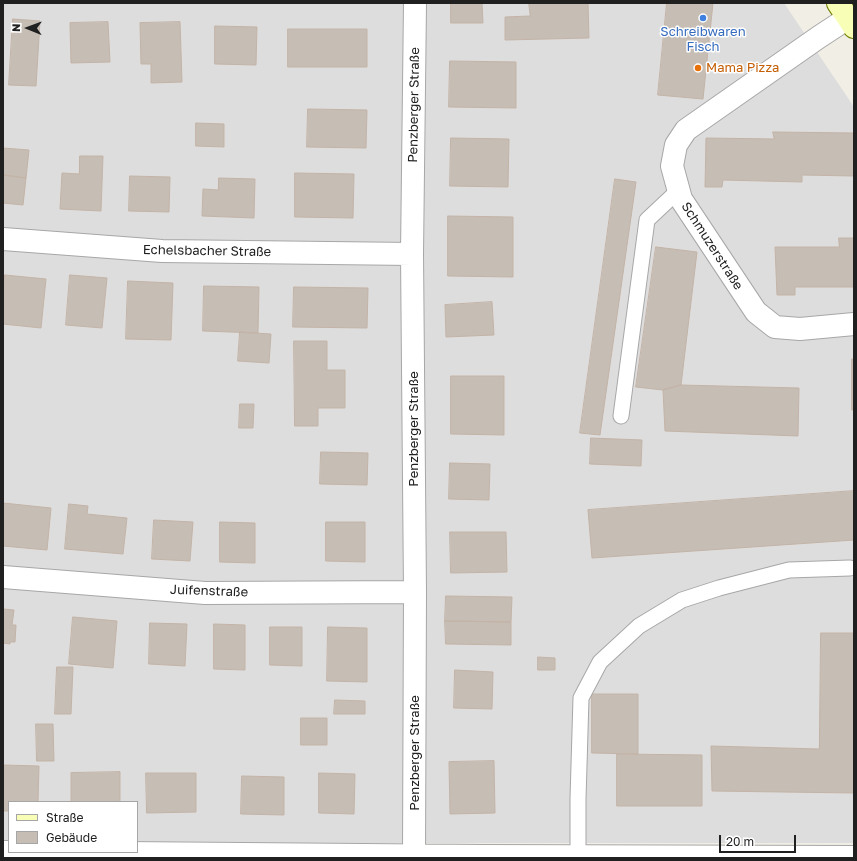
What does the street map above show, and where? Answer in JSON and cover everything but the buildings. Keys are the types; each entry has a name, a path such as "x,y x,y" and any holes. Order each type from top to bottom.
{"street":[{"name":"Penzberger Straße","path":"414,855 415,592 412,254 416,3"},
{"name":"Schmuzerstraße","path":"847,16 686,130 676,145 672,166 681,199 756,312 775,327 800,329 854,324"},
{"name":"Echelsbacher Straße","path":"3,239 162,252 412,254"},
{"name":"Juifenstraße","path":"3,577 205,593 415,592"},
{"path":"38,853 143,856 414,855 854,857"}],"lane":[{"path":"621,416 647,220 679,190"},
{"path":"578,856 581,698 600,662 639,626 682,600 719,588 788,570 850,568"}],"shaded area":[{"path":"3,3 784,3 854,107 854,843 138,843 138,801 8,801 8,853 3,858"}],"place":[{"name":"Schreibwaren Fisch","path":"703,18"},
{"name":"Mama Pizza","path":"698,68"}]}
